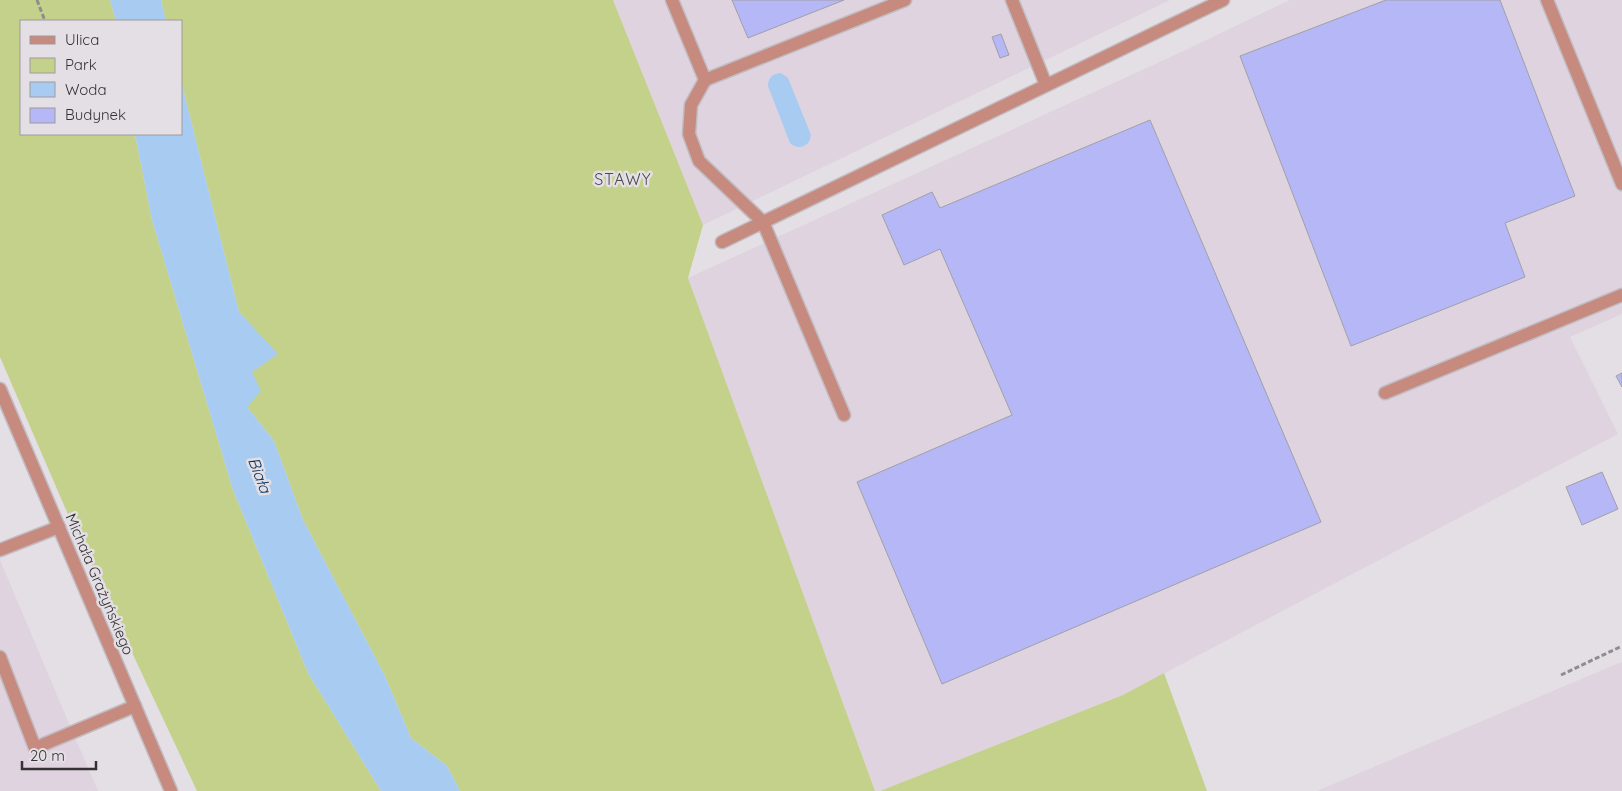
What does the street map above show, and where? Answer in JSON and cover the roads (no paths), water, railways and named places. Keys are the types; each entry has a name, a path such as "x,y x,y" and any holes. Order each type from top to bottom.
{"street":[{"path":"672,0 704,80"},
{"path":"844,415 763,222 699,161 689,134 691,105 704,80 905,0"},
{"path":"1012,0 1046,85"},
{"path":"722,242 1223,0"},
{"path":"1547,0 1622,184"},
{"path":"1385,393 1622,295"},
{"name":"Michała Grażyńskiego","path":"0,389 171,791"},
{"path":"0,550 58,527"},
{"path":"0,657 35,748 135,706"}],"water":[{"path":"110,0 161,0 166,20 116,20"},
{"path":"781,73 788,78 811,135 809,142 802,147 790,143 768,86 771,76"},
{"name":"Biała","path":"182,85 239,312 278,354 252,372 261,391 247,407 274,441 303,520 384,674 411,738 447,766 460,791 381,791 308,673 233,490 152,220 135,135 182,135"}],"district":[{"name":"STAWY","path":"623,179"}]}
